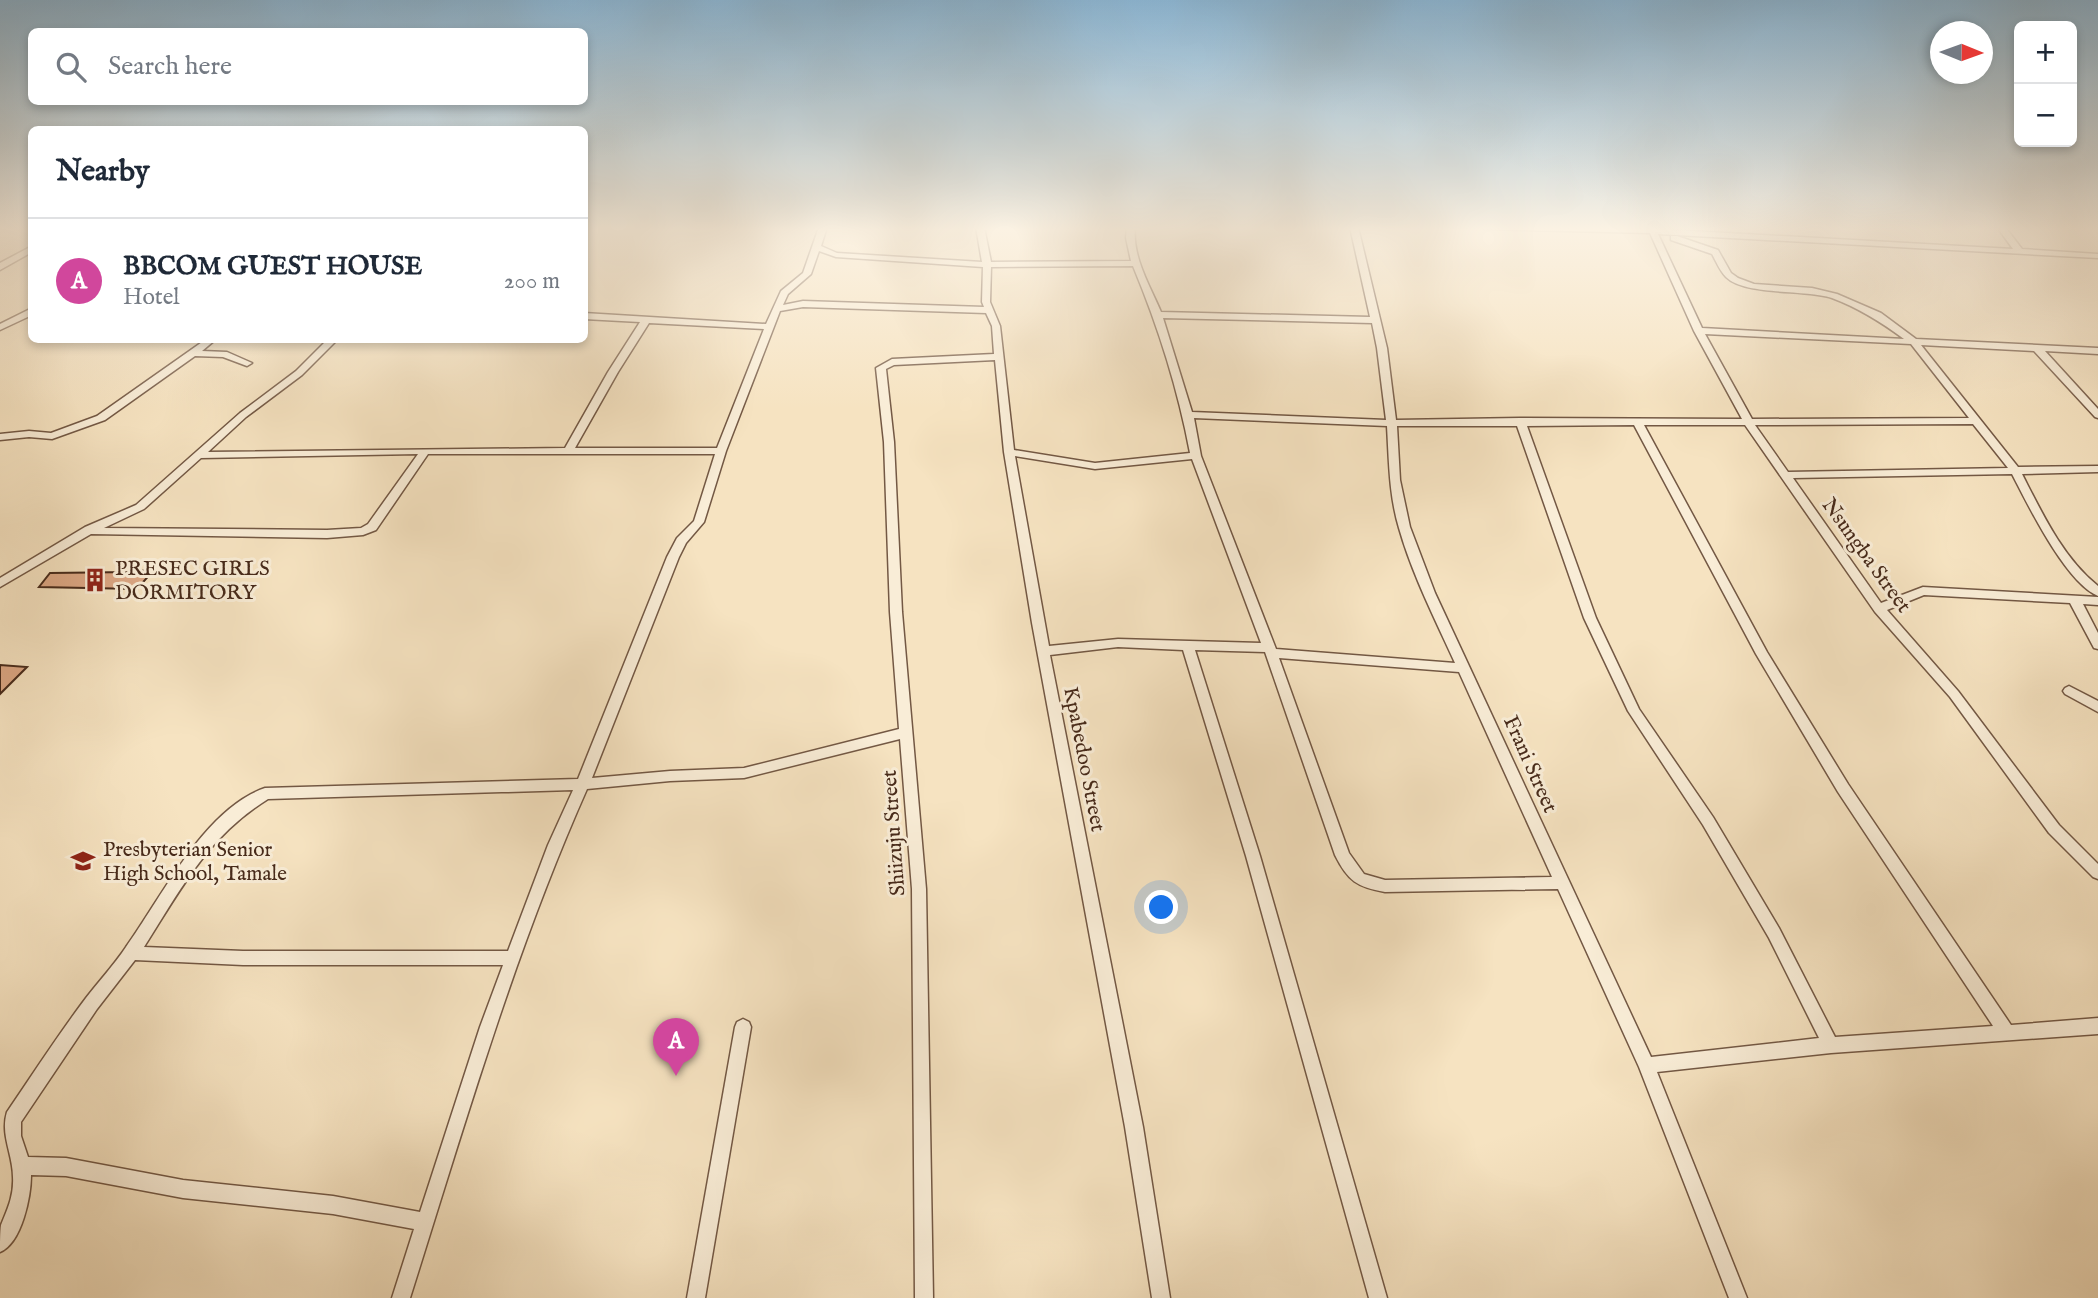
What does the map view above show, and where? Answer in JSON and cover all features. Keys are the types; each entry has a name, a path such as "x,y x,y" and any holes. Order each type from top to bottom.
{"street":[{"path":"401,1298 479,1051 555,845 673,557 681,541 699,522 721,451 769,327 784,293 791,288"},
{"name":"Kpabedoo Street","path":"988,288 988,310 996,326 1009,452 1134,1127 1161,1298"},
{"path":"1146,288 1158,315 1188,415 1196,456 1270,651 1342,855 1352,873 1364,882 1385,886 1560,883"},
{"name":"Frani Street","path":"1367,288 1382,348 1392,423 1395,480 1404,527 1429,593 1560,883 1646,1065 1738,1298"},
{"name":"Nsungba Street","path":"1679,288 1699,331 1749,423 1879,609 1954,694 2054,829 2098,873"},
{"path":"1772,288 1834,296 1878,315 1914,342 1973,421 2015,470 2046,530 2083,580 2098,592"},
{"path":"778,309 803,304 988,310"},
{"path":"0,327 28,313"},
{"path":"1158,315 1374,320"},
{"path":"588,316 769,327"},
{"path":"568,452 646,320"},
{"path":"1699,331 2098,351"},
{"path":"0,437 29,434 52,436 101,418 206,343"},
{"path":"0,583 89,530 140,507 243,415 299,373 329,343"},
{"path":"2038,349 2098,415"},
{"path":"193,353 224,354 247,363"},
{"name":"Shiizuju Street","path":"924,1298 919,889 896,612 889,442 881,366 892,362 999,357"},
{"path":"1188,415 1392,423 1973,421"},
{"path":"1520,421 1590,618 1634,711 1708,821 1774,933 1831,1045"},
{"path":"1637,422 1762,653 1829,765 2007,1033"},
{"path":"200,455 425,451 721,451"},
{"path":"89,530 327,534 363,531 377,521 425,451"},
{"path":"1009,452 1094,466 1196,456"},
{"path":"1786,475 2098,469"},
{"path":"1879,609 1923,591 2098,601"},
{"path":"2074,599 2098,645"},
{"path":"1044,651 1091,644 1188,646 1464,668"},
{"path":"1188,646 1253,856 1378,1298"},
{"path":"2069,691 2098,707"},
{"path":"0,1243 18,1211 22,1166 11,1133 13,1118 91,1003 131,953 195,856 229,818 265,794 582,784 744,773 906,732"},
{"path":"131,953 243,958 513,958"},
{"path":"1646,1065 1831,1045 2098,1026"},
{"path":"696,1298 743,1027"},
{"path":"22,1166 66,1167 183,1189 333,1205 425,1222"}],"building":[{"name":"PRESEC GIRLS DORMITORY","path":"153,571 137,589 39,587 50,573"},
{"path":"0,665 27,667 0,694"}],"place":[{"name":"PRESEC GIRLS DORMITORY","path":"95,580"},
{"name":"Presbyterian Senior High School, Tamale","path":"83,861"},
{"name":"BBCOM GUEST HOUSE","path":"676,1076"}]}
